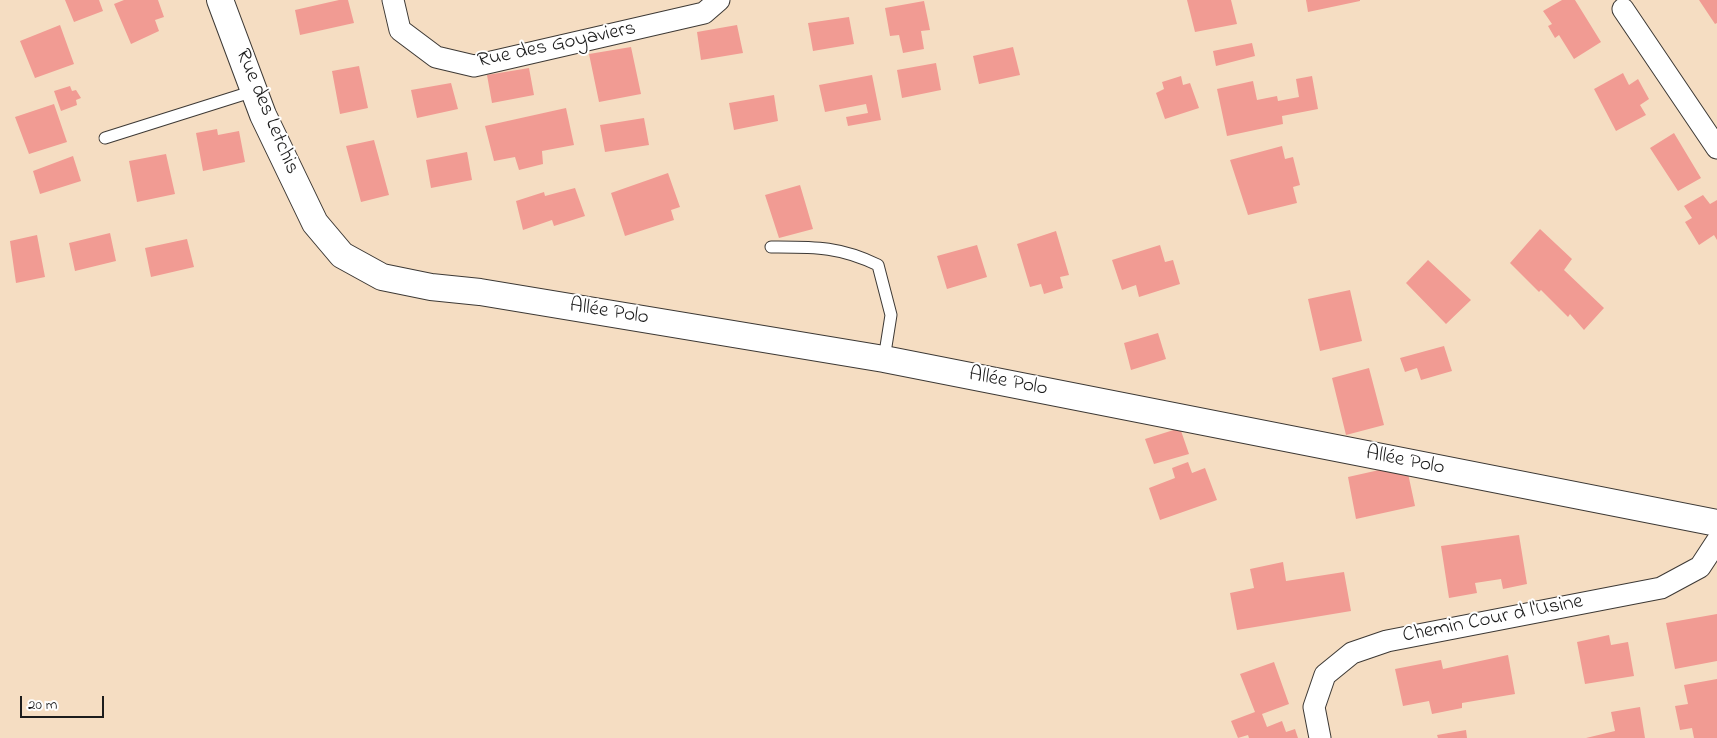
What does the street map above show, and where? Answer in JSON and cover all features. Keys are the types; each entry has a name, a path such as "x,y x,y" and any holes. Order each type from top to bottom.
{"street":[{"name":"Rue des Letchis","path":"220,0 263,116 315,223"},
{"name":"Rue des Goyaviers","path":"394,0 400,30 436,57 474,66 704,13 719,0"},
{"path":"1623,9 1717,148"},
{"name":"Allée Polo","path":"315,223 342,255 382,277 430,287 480,292 884,359 1717,524"},
{"name":"Chemin Cour d l'Usine","path":"1320,738 1314,707 1325,674 1352,653 1387,641 1661,588 1700,567 1717,541"}],"lane":[{"path":"105,138 254,91"},
{"path":"771,247 820,247 854,254 878,266 891,315 884,359"}],"building":[{"path":"65,0 99,0 103,11 74,22"},
{"path":"124,0 158,0 164,17 155,20 159,31 131,44 114,4"},
{"path":"339,0 348,0 354,23 300,35 295,10"},
{"path":"1187,0 1231,0 1237,24 1195,32"},
{"path":"1306,0 1360,0 1360,1 1308,12"},
{"path":"1562,0 1575,0 1601,42 1574,59 1559,35 1555,38 1548,26 1552,24 1543,11"},
{"path":"1699,0 1717,0 1717,23 1715,24"},
{"path":"924,1 930,30 921,31 924,49 903,53 899,35 890,36 885,8"},
{"path":"849,17 854,44 813,51 808,23"},
{"path":"60,25 74,64 35,78 20,41"},
{"path":"737,25 743,53 701,60 697,32"},
{"path":"1252,43 1255,56 1216,66 1213,51"},
{"path":"631,47 641,94 599,102 589,54"},
{"path":"1013,47 1020,75 979,84 973,56"},
{"path":"936,63 941,90 902,98 897,70"},
{"path":"359,66 368,108 340,114 332,71"},
{"path":"529,68 534,95 492,103 487,75"},
{"path":"1623,73 1629,85 1638,79 1649,99 1640,105 1646,115 1616,131 1594,89"},
{"path":"872,75 881,120 848,126 846,117 868,113 866,104 825,112 819,85"},
{"path":"1181,76 1183,85 1190,83 1199,108 1165,119 1156,93 1164,89 1162,82"},
{"path":"1312,76 1318,109 1282,116 1283,124 1227,136 1217,89 1253,81 1257,100 1277,96 1278,101 1299,97 1296,79"},
{"path":"451,83 458,109 417,118 411,90"},
{"path":"70,86 72,91 76,90 81,98 76,100 77,105 61,111 54,91"},
{"path":"774,95 778,121 734,130 729,103"},
{"path":"54,104 67,142 29,154 15,117"},
{"path":"566,108 574,145 542,151 543,164 519,170 515,157 494,161 485,126"},
{"path":"644,118 649,145 605,152 600,125"},
{"path":"217,129 218,135 239,131 245,162 203,171 196,133"},
{"path":"1674,133 1701,178 1678,191 1650,148"},
{"path":"374,140 389,195 361,202 346,146"},
{"path":"1282,146 1285,159 1293,157 1300,185 1293,187 1297,203 1248,215 1230,160"},
{"path":"467,152 472,180 431,188 426,160"},
{"path":"166,154 175,194 137,202 129,161"},
{"path":"73,156 81,181 40,194 33,171"},
{"path":"668,173 680,207 671,210 674,220 625,236 611,193"},
{"path":"800,185 813,229 779,238 765,195"},
{"path":"575,188 585,216 554,226 552,220 523,230 516,201 544,192 545,196"},
{"path":"1703,195 1710,204 1717,200 1717,240 1714,235 1699,245 1685,222 1692,218 1684,206"},
{"path":"1540,229 1572,259 1564,270 1604,308 1584,330 1570,314 1568,317 1510,263"},
{"path":"1056,231 1069,275 1060,277 1063,288 1044,294 1041,284 1030,287 1017,244"},
{"path":"110,233 116,261 75,271 69,243"},
{"path":"37,235 45,277 16,283 10,241"},
{"path":"187,239 194,267 151,277 145,248"},
{"path":"977,245 987,277 947,289 937,256"},
{"path":"1160,245 1165,262 1173,260 1180,284 1139,297 1136,285 1122,290 1112,260"},
{"path":"1428,260 1471,300 1446,324 1406,283"},
{"path":"1350,290 1362,341 1320,351 1308,299"},
{"path":"1158,333 1166,359 1131,370 1124,343"},
{"path":"1444,346 1452,371 1421,380 1417,368 1405,372 1400,358"},
{"path":"1369,368 1384,425 1346,435 1332,378"},
{"path":"1180,428 1189,454 1154,464 1145,439"},
{"path":"1188,462 1192,473 1205,468 1217,500 1160,520 1149,488 1175,478 1172,468"},
{"path":"1406,464 1415,506 1356,519 1348,477"},
{"path":"1519,535 1527,584 1503,589 1501,579 1475,583 1477,593 1449,598 1441,546"},
{"path":"1283,562 1286,581 1344,572 1351,611 1237,630 1230,593 1254,588 1250,569"},
{"path":"1717,614 1717,661 1675,669 1666,623"},
{"path":"1609,635 1611,645 1628,642 1634,676 1585,684 1577,642"},
{"path":"1508,655 1515,694 1462,703 1462,708 1432,714 1429,701 1403,706 1395,669 1441,660 1443,669"},
{"path":"1274,662 1289,704 1262,714 1267,727 1282,721 1286,732 1295,729 1298,738 1249,738 1248,735 1238,738 1231,721 1255,712 1240,674"},
{"path":"1717,679 1717,738 1694,738 1692,728 1680,730 1675,706 1688,704 1684,685"},
{"path":"1640,707 1645,738 1586,738 1615,731 1611,712"},
{"path":"1466,730 1467,738 1438,738 1437,735"}]}
